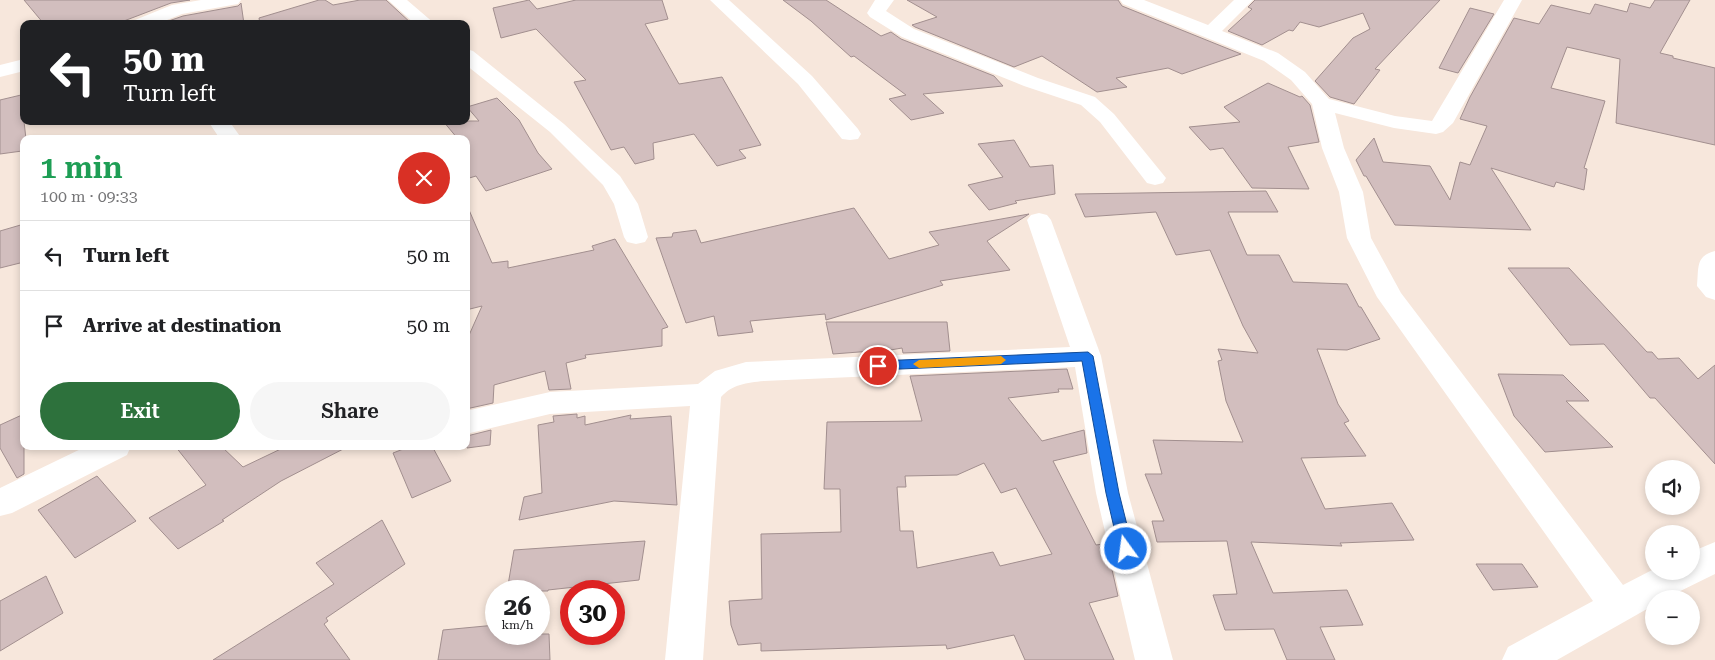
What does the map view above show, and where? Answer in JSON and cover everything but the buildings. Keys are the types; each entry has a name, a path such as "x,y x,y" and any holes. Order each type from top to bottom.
{"street":[{"path":"147,20 176,4 232,0"},
{"path":"397,0 421,20"},
{"path":"719,0 805,80 850,134"},
{"path":"885,0 876,13 908,33 1031,82 1088,101 1106,118 1156,178"},
{"path":"1128,0 1271,57 1298,76 1322,103 1333,148 1350,192 1359,238 1390,297 1618,607"},
{"path":"1211,32 1244,0"},
{"path":"1322,103 1394,122 1436,128 1443,123 1513,0"},
{"path":"470,59 557,128 612,181 626,204 636,237"},
{"path":"0,71 20,66"},
{"path":"1039,220 1088,356 1112,493 1154,660"},
{"path":"1715,259 1712,261 1710,286 1715,291"},
{"path":"684,660 706,394 718,381 735,374 754,372 1088,356"},
{"path":"470,422 550,403 706,394"},
{"path":"0,503 108,450"},
{"path":"1700,565 1715,558"},
{"path":"1521,660 1669,580"}],"slow traffic":[{"path":"919,364 1001,360"}],"route":[{"path":"878,366 1088,356 1112,493 1126,549"}]}
